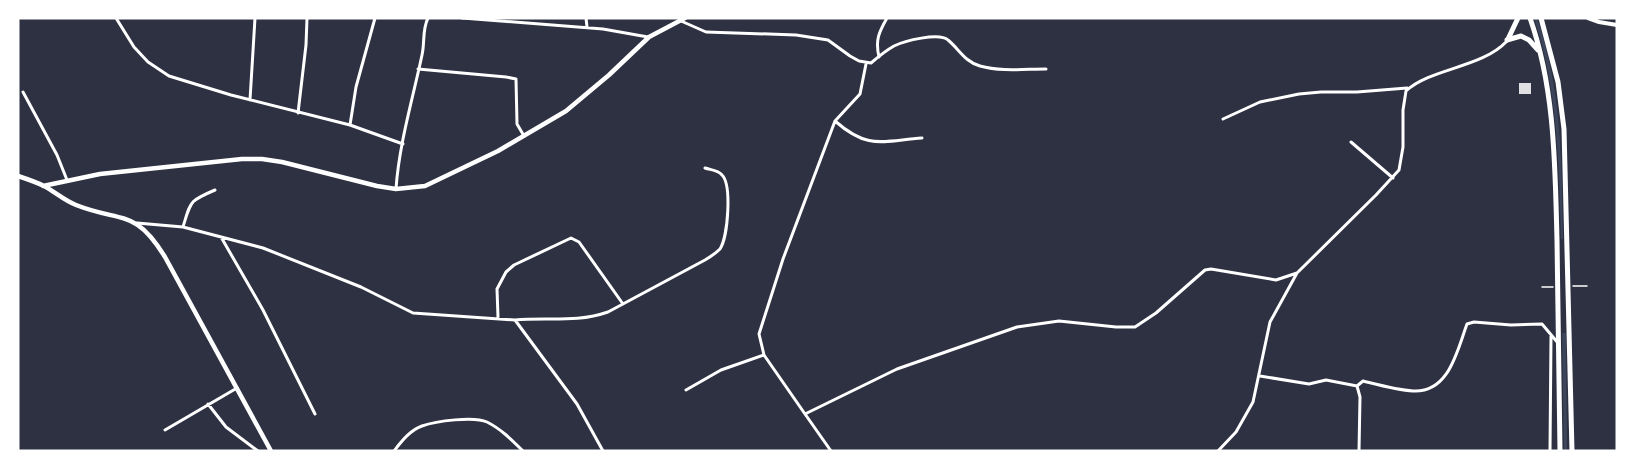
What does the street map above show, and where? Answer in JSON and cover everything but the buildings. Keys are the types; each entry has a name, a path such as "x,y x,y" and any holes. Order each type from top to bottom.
{"highway":[{"path":"1507,40 1518,18"},
{"path":"1530,18 1541,55 1550,100 1553,143 1560,451"},
{"path":"1541,18 1558,82 1564,129 1572,451"},
{"path":"1507,40 1518,35 1525,38 1541,55"}],"main road":[{"path":"43,186 100,174 242,159 262,159 396,189 425,186 524,136 566,111 649,37 683,20"},
{"path":"18,176 43,186 76,205 138,223 152,236 271,451"}],"street":[{"path":"116,18 134,47 148,62 169,76 298,113 350,125 403,144"},
{"path":"250,100 255,18"},
{"path":"298,113 307,18"},
{"path":"350,125 356,87 375,18"},
{"path":"396,189 423,51 424,28 428,18"},
{"path":"462,18 520,20 587,27 649,37"},
{"path":"586,18 587,27"},
{"path":"879,57 876,44 878,34 887,18"},
{"path":"1588,18 1617,25"},
{"path":"683,20 706,32 796,34 828,40 866,64 871,63 896,45 937,36 945,37 961,54 978,66 1004,69 1046,69"},
{"path":"1223,118 1260,102 1299,94 1409,88 1490,54 1507,40"},
{"path":"831,451 764,355 759,334 764,314 836,121 860,94 866,64"},
{"path":"418,69 516,79 517,124 524,136"},
{"path":"1218,451 1232,437 1249,411 1256,393 1270,322 1297,273 1399,170 1402,160 1404,95 1409,88"},
{"path":"22,92 57,155 67,180"},
{"path":"836,121 857,138 869,141 922,138"},
{"path":"1351,142 1393,178"},
{"path":"138,223 183,227 285,255 413,312 515,320 576,320 608,312 705,260 719,250 724,233 728,187 723,175 705,168"},
{"path":"183,227 190,204 194,199 215,190"},
{"path":"221,237 263,310 315,414"},
{"path":"498,317 497,289 506,272 514,265 570,238 579,242 623,304"},
{"path":"805,414 897,369 1017,327 1059,321 1135,327 1156,313 1206,270 1276,280 1297,273"},
{"path":"515,320 577,404 603,451"},
{"path":"1357,386 1363,381 1414,392 1432,388 1442,381 1452,364 1467,324 1474,322 1510,325 1542,324 1559,343"},
{"path":"1550,451 1551,336"},
{"path":"686,390 721,370 764,355"},
{"path":"1260,376 1309,384 1326,380 1357,386"},
{"path":"1357,386 1360,397 1359,451"},
{"path":"165,430 237,388"},
{"path":"208,404 226,427 258,451"},
{"path":"1550,410 1560,409"},
{"path":"394,451 420,426 463,419 485,421 506,433 523,451"}],"shaded area":[{"path":"1534,18 1537,18 1545,45 1556,100 1561,155 1563,239 1561,239 1558,155 1553,100"},
{"path":"1562,333 1566,333 1567,451 1564,451"}]}
